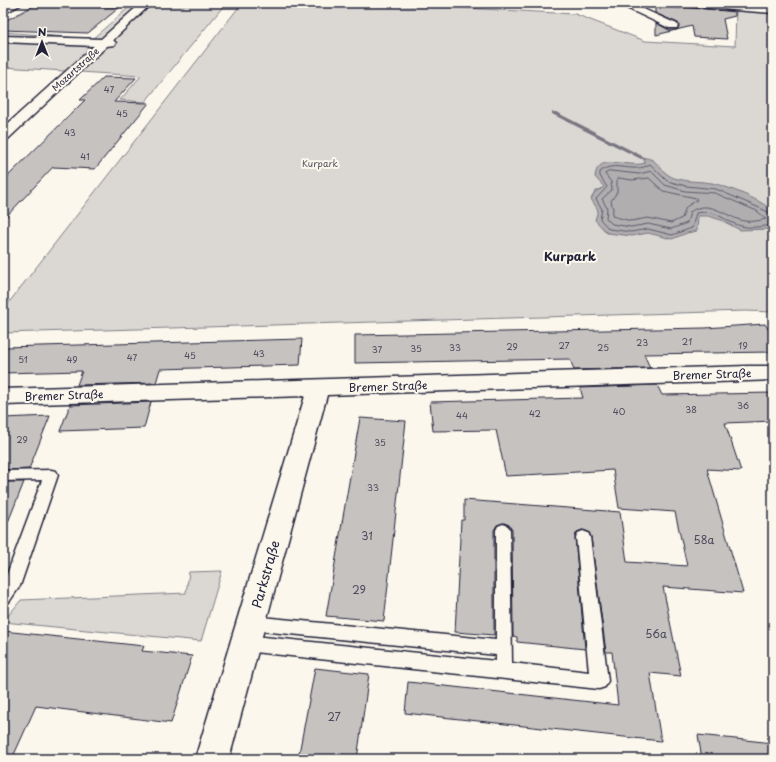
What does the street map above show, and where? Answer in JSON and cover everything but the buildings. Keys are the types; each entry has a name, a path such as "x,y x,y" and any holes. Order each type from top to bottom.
{"street":[{"path":"3,11 19,3"},
{"name":"Mozartstraße","path":"3,136 109,43 147,3"},
{"path":"621,3 673,26"},
{"path":"682,3 773,10"},
{"path":"3,39 109,43"},
{"name":"Bremer Straße","path":"3,397 318,388 740,373 773,374"},
{"name":"Parkstraße","path":"212,759 318,388"}],"lane":[{"path":"3,476 51,475 12,586 3,597"},
{"path":"503,530 504,670"},
{"path":"248,633 504,670 599,681 584,537"},
{"path":"248,633 504,648"}],"green space":[{"path":"134,3 226,3 145,102 120,100 141,76 3,67 3,32 92,39"},
{"name":"Kurpark","path":"242,3 369,3 575,14 645,41 735,46 736,9 773,12 773,312 745,311 3,333 3,310"},
{"path":"222,571 201,641 3,622 21,600 186,593 189,572"}],"water":[{"path":"643,158 653,160 672,177 682,180 708,182 735,191 762,203 773,212 773,227 771,229 740,230 721,220 708,216 698,216 697,231 672,239 648,233 632,236 607,233 595,220 598,210 591,199 595,192 604,187 595,177 597,169 601,165 615,162 631,164 645,163"}],"waterway":[{"path":"554,113 643,158"}],"district":[{"name":"Kurpark","path":"570,256"}]}
